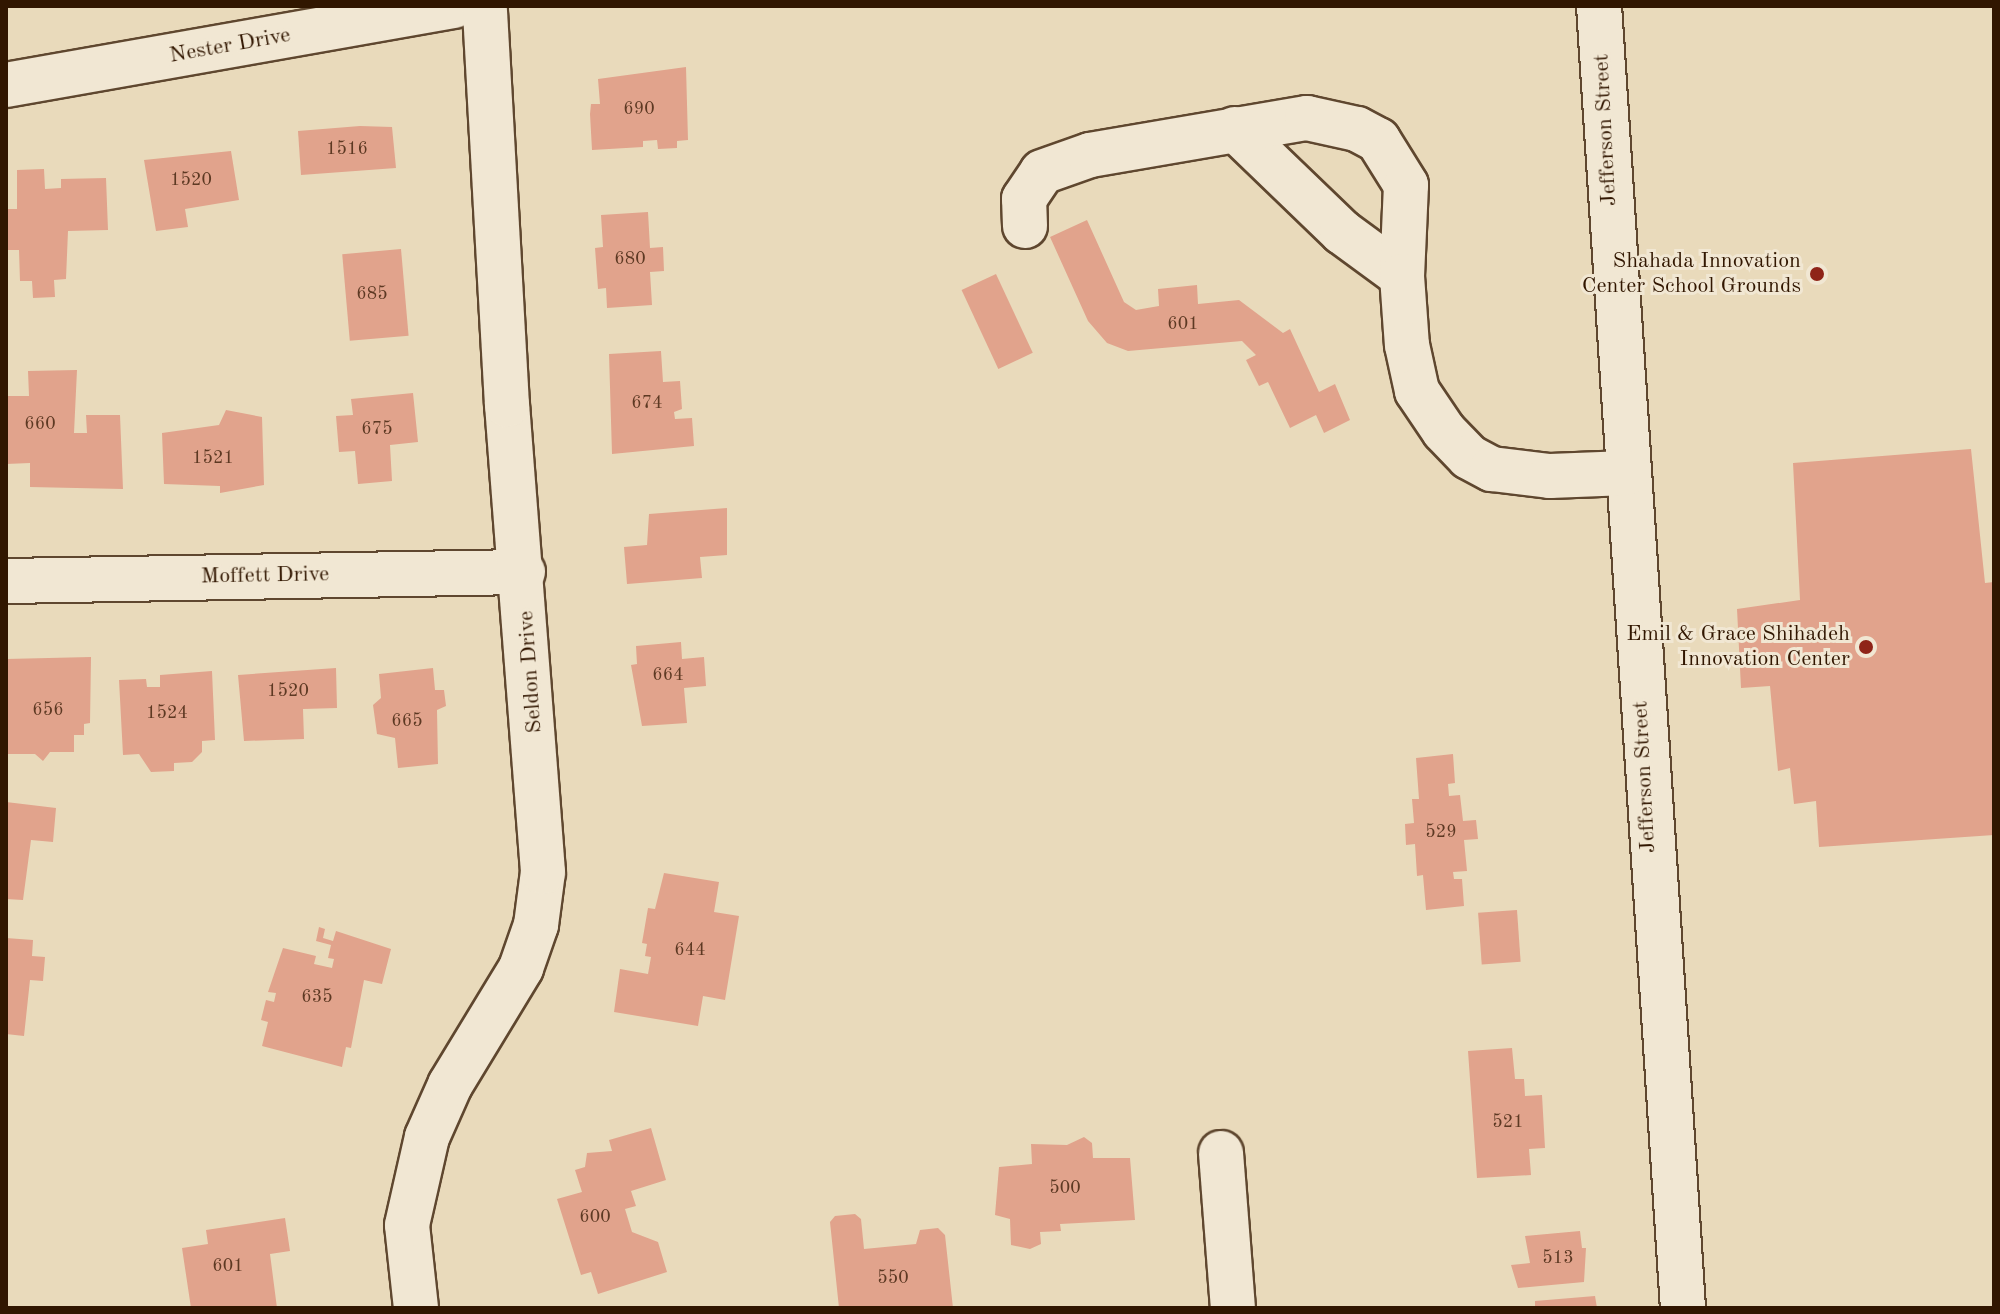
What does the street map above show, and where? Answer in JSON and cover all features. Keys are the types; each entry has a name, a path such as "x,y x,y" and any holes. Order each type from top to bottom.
{"street":[{"name":"Nester Drive","path":"6,85 454,6"},
{"name":"Seldon Drive","path":"416,1308 407,1225 427,1137 450,1085 521,968 536,925 541,886 523,572 507,405 485,6"},
{"name":"Jefferson Street","path":"1599,6 1683,1308"},
{"path":"1025,226 1024,199 1042,172 1152,141 1307,118 1333,121 1378,140 1406,185 1402,276 1407,345 1417,391 1469,457 1515,473 1627,473"},
{"path":"1235,129 1342,232 1402,276"},
{"name":"Moffett Drive","path":"6,581 523,572"},
{"path":"1221,1153 1233,1308"}],"building":[{"path":"686,67 688,140 677,141 677,148 658,149 657,140 643,141 643,147 592,150 590,114 591,104 600,104 598,79"},
{"path":"392,127 396,168 301,175 298,131"},
{"path":"231,151 239,200 185,209 188,227 156,231 144,160"},
{"path":"44,169 45,189 61,188 61,179 106,178 108,230 68,231 66,279 54,280 55,297 33,298 32,281 20,281 19,250 6,250 6,209 17,209 17,170"},
{"path":"648,212 650,248 663,247 664,271 650,272 652,305 607,308 606,288 598,289 595,248 603,247 601,215"},
{"path":"1087,220 1124,302 1136,310 1159,306 1158,289 1197,285 1198,304 1239,300 1283,333 1290,329 1319,392 1335,384 1350,420 1324,433 1316,415 1290,428 1268,382 1259,386 1246,360 1256,355 1242,341 1128,351 1107,343 1088,321 1050,237"},
{"path":"401,249 409,336 350,341 342,254"},
{"path":"996,274 1033,353 998,369 962,290"},
{"path":"661,351 663,382 680,381 682,409 674,412 675,419 692,418 694,446 612,454 609,354"},
{"path":"77,370 74,433 87,433 86,415 120,415 123,489 30,487 30,463 6,464 6,396 29,396 28,371"},
{"path":"413,393 418,442 390,445 392,481 358,484 355,451 339,452 336,416 353,415 351,399"},
{"path":"226,410 262,417 264,485 220,493 220,486 164,484 162,433 219,425"},
{"name":"Emil & Grace Shihadeh Innovation Center","path":"1971,449 1985,583 1994,582 1994,835 1819,847 1816,801 1794,804 1790,768 1778,771 1770,686 1741,688 1737,609 1800,600 1793,463"},
{"path":"727,508 727,555 700,557 702,578 627,584 624,547 647,545 649,514"},
{"path":"681,642 682,659 704,657 706,686 684,688 687,723 642,726 631,665 637,664 636,646"},
{"path":"91,657 90,723 84,724 84,735 74,735 74,752 50,752 43,761 35,754 6,754 6,659"},
{"path":"336,668 337,708 303,709 304,739 244,741 238,675"},
{"path":"433,668 435,690 444,690 446,706 437,710 438,764 398,768 395,738 377,734 373,705 381,698 379,674"},
{"path":"212,671 215,740 202,741 202,752 192,762 174,763 174,771 151,772 139,754 123,755 119,680 146,679 147,687 160,687 160,675"},
{"path":"1453,754 1455,783 1448,784 1449,796 1460,795 1463,821 1476,820 1478,839 1464,840 1467,871 1453,872 1454,879 1462,879 1464,906 1426,910 1423,875 1417,876 1415,844 1406,845 1405,824 1414,823 1412,799 1419,799 1416,758"},
{"path":"6,802 56,808 53,842 31,840 23,900 6,899"},
{"path":"664,873 719,882 714,912 739,916 725,1000 703,996 698,1026 614,1012 620,969 648,974 651,957 645,956 647,944 642,943 648,908 655,909"},
{"path":"1517,910 1521,962 1482,965 1478,913"},
{"path":"319,927 325,929 323,938 333,941 336,931 391,949 382,984 364,980 351,1048 346,1047 342,1067 262,1046 268,1022 261,1020 266,1000 274,1002 276,993 268,992 283,948 316,956 314,964 332,968 334,959 328,958 331,945 316,941"},
{"path":"6,938 33,940 32,956 45,957 43,981 30,980 24,1036 6,1034"},
{"path":"1512,1048 1515,1079 1524,1079 1525,1096 1542,1095 1545,1148 1529,1149 1531,1175 1477,1178 1468,1051"},
{"path":"651,1128 666,1180 631,1191 636,1206 625,1209 632,1232 658,1242 667,1272 598,1294 591,1272 581,1275 557,1199 582,1192 575,1170 585,1167 587,1153 612,1151 609,1140"},
{"path":"1084,1137 1092,1143 1093,1158 1130,1158 1135,1220 1060,1224 1061,1231 1040,1232 1041,1244 1030,1249 1011,1245 1010,1219 995,1215 999,1167 1032,1164 1031,1144 1067,1145"},
{"path":"855,1214 861,1219 864,1249 916,1244 920,1230 938,1228 945,1235 953,1308 839,1308 830,1222 835,1216"},
{"path":"285,1218 290,1251 270,1254 277,1308 191,1308 182,1248 208,1244 206,1230"},
{"path":"1580,1231 1582,1248 1586,1248 1584,1282 1518,1288 1511,1265 1530,1263 1525,1236"},
{"path":"1595,1296 1597,1308 1535,1308 1535,1301"}],"place":[{"name":"Shahada Innovation Center School Grounds","path":"1817,274"},
{"name":"Emil & Grace Shihadeh Innovation Center","path":"1866,647"}]}
